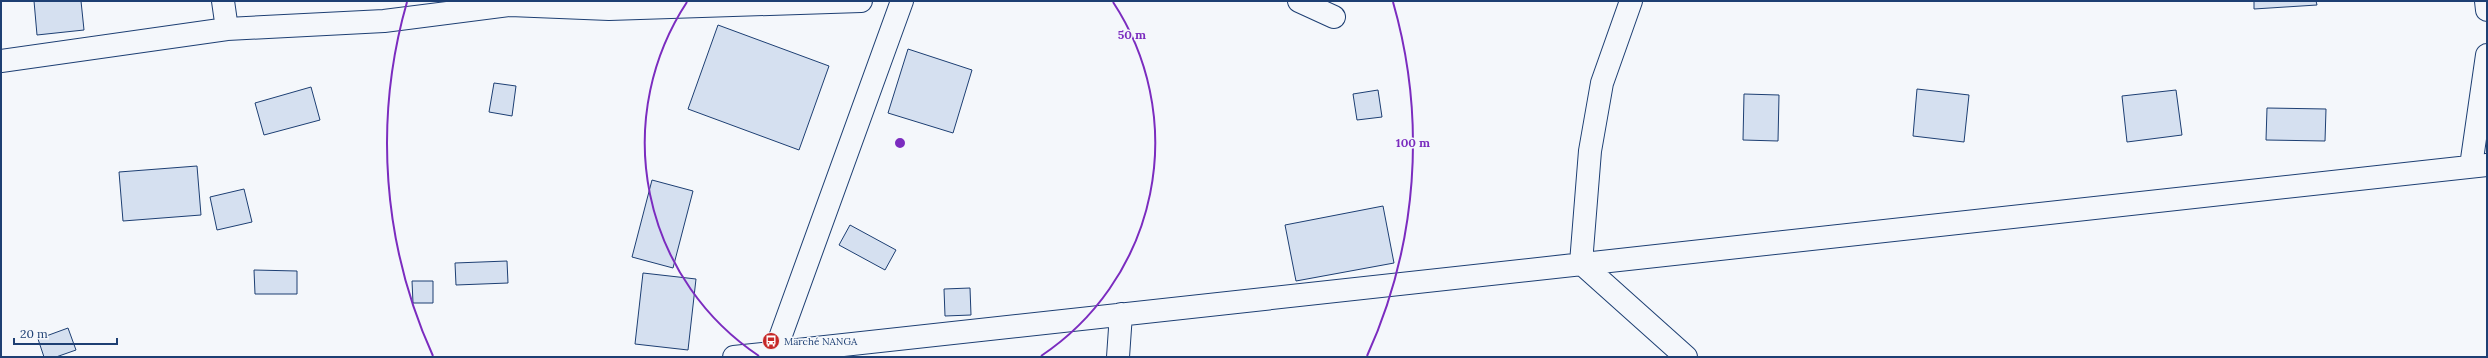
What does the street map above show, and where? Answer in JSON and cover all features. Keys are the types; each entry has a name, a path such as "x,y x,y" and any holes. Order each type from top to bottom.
{"street":[{"path":"223,1 227,29"},
{"path":"1,61 227,29 384,21 510,3 609,9 861,1"},
{"path":"774,355 902,1"},
{"path":"1299,1 1334,17"},
{"path":"1581,263 1590,151 1602,83 1631,1"},
{"path":"2486,1 2487,10"},
{"path":"734,357 774,355 1121,314 1581,263 2479,166 2487,55"},
{"path":"1581,263 1686,357"},
{"path":"1118,357 1121,314"}],"building":[{"path":"34,1 81,1 84,30 37,35"},
{"path":"2254,1 2316,1 2317,5 2254,9"},
{"path":"718,25 829,66 799,150 688,109"},
{"path":"908,49 972,70 953,133 888,113"},
{"path":"494,83 516,86 512,116 489,112"},
{"path":"311,87 320,120 264,135 255,103"},
{"path":"1917,89 1969,95 1964,142 1913,136"},
{"path":"1378,90 1382,117 1357,120 1353,94"},
{"path":"2176,90 2182,135 2127,142 2122,96"},
{"path":"1744,94 1779,95 1778,141 1743,140"},
{"path":"2267,108 2326,109 2325,141 2266,140"},
{"path":"197,166 201,215 123,221 119,172"},
{"path":"652,180 693,191 673,268 632,257"},
{"path":"244,189 252,222 217,230 210,197"},
{"path":"1383,206 1394,263 1296,281 1285,225"},
{"path":"850,225 896,250 885,270 839,245"},
{"path":"507,261 508,283 456,285 455,263"},
{"path":"254,270 297,271 297,294 255,294"},
{"path":"643,273 696,279 688,350 635,344"},
{"path":"412,281 433,281 433,303 413,303"},
{"path":"970,288 971,315 945,316 944,289"},
{"path":"68,328 76,350 56,357 44,357 38,339"}],"place":[{"name":"Marché NANGA","path":"771,341"}]}
